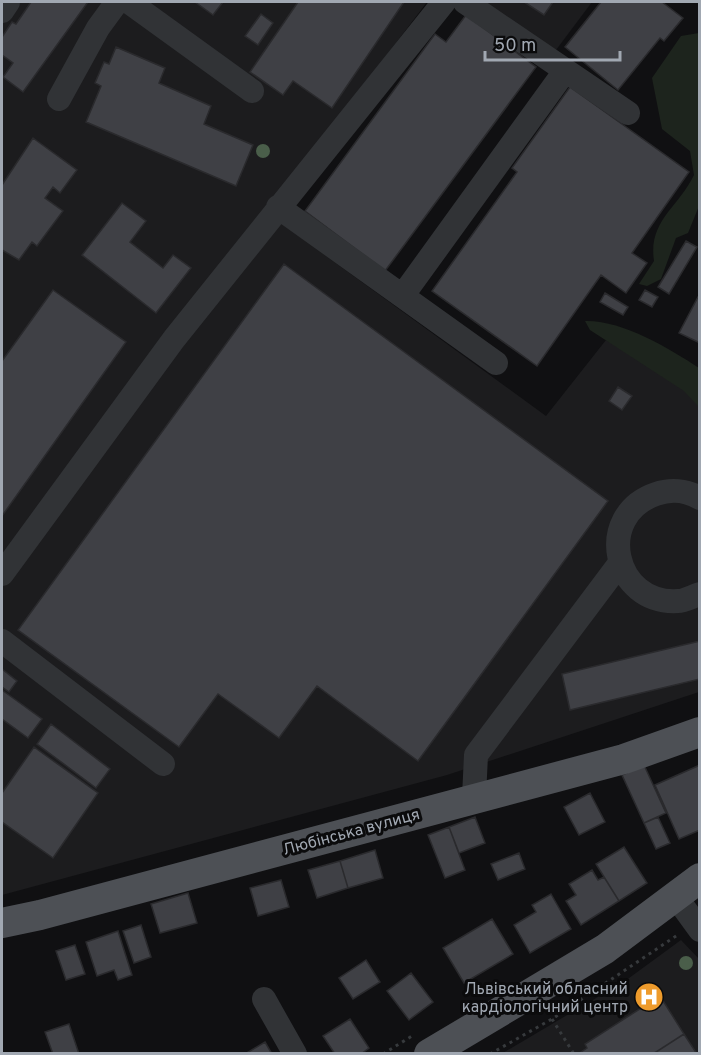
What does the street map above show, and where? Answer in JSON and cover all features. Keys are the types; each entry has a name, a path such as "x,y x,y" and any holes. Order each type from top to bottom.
{"main road":[{"name":"Любінська вулиця","path":"2,923 40,915 474,797 624,759 699,732"},
{"path":"429,1053 604,949 699,878"}],"street":[{"path":"2,11 8,2"},
{"path":"59,99 98,28 117,2"},
{"path":"129,2 252,91"},
{"path":"2,574 174,339 444,2"},
{"path":"465,2 628,113"},
{"path":"403,296 565,71"},
{"path":"278,207 496,363"},
{"path":"699,498 692,493 667,490 643,498 626,516 617,539 620,563 633,585 654,598 678,601 699,594"},
{"path":"474,797 476,755 620,563"},
{"path":"2,640 163,764"},
{"path":"676,897 692,930"},
{"path":"264,999 295,1053"}],"path":[{"path":"490,1053 552,1019 692,930"},
{"path":"552,1019 574,1053"}],"shaded area":[{"path":"2,2 427,2 267,213 546,416 606,340 699,394 699,692 447,775 2,895"},
{"path":"473,2 592,2 556,50"},
{"path":"699,33 699,206 688,233 676,238 661,279 647,286 639,284 654,261 655,235 694,175 690,151 662,129 652,78 681,36"},
{"path":"585,321 614,325 629,330 660,344 699,368 699,407 684,391 590,330"},
{"name":"Львівський обласний кардіологічний центр","path":"681,940 699,959 699,1053 501,1054 625,981"}],"building":[{"path":"31,2 88,2 23,92 3,77 13,63 2,55 2,37 12,22 16,24"},
{"path":"195,2 223,2 213,15"},
{"path":"298,2 404,2 332,108 293,81 283,95 250,72"},
{"path":"524,2 553,2 544,15"},
{"path":"601,2 662,2 683,18 664,41 660,38 618,90 565,47"},
{"path":"261,14 273,23 258,45 245,36"},
{"path":"466,15 536,67 385,271 305,211 435,34 446,42"},
{"path":"116,47 165,68 159,83 211,106 204,124 253,145 236,186 86,122 101,86 95,83 104,62 109,64"},
{"path":"570,87 689,172 632,253 647,263 626,293 601,275 537,366 432,291 517,172 512,168"},
{"path":"33,138 77,170 60,193 53,187 45,198 63,211 37,246 32,242 19,260 2,250 2,185"},
{"path":"122,203 146,221 130,242 163,268 173,255 191,268 156,313 82,255"},
{"path":"686,241 697,247 669,294 658,287"},
{"path":"284,264 608,501 418,761 317,686 279,738 218,694 179,747 18,630"},
{"path":"53,290 126,342 2,516 2,361"},
{"path":"645,290 658,297 652,307 639,300"},
{"path":"605,293 628,307 623,315 600,302"},
{"path":"698,297 700,298 700,343 679,333"},
{"path":"618,387 632,396 622,410 609,401"},
{"path":"700,641 700,679 570,710 562,674"},
{"path":"2,669 17,681 9,692 2,687"},
{"path":"2,690 42,719 28,738 2,719"},
{"path":"51,724 110,769 96,788 37,744"},
{"path":"34,747 98,793 53,858 2,822 2,793"},
{"path":"644,765 666,813 644,823 622,775"},
{"path":"700,765 700,830 679,839 655,785"},
{"path":"590,793 605,822 579,835 564,807"},
{"path":"475,817 485,843 459,853 449,827"},
{"path":"658,817 670,843 656,849 644,823"},
{"path":"449,827 465,870 445,878 428,835"},
{"path":"624,847 647,883 619,901 596,864"},
{"path":"375,850 383,878 348,888 340,861"},
{"path":"519,853 525,869 498,880 491,864"},
{"path":"340,861 348,888 317,898 308,870"},
{"path":"592,870 598,880 604,877 619,901 581,925 566,901 576,895 569,884"},
{"path":"281,880 289,907 258,916 250,888"},
{"path":"188,893 197,923 160,933 151,904"},
{"path":"551,894 571,929 530,953 514,925 536,912 532,905"},
{"path":"492,919 513,954 464,983 443,948"},
{"path":"141,925 151,957 134,963 123,931"},
{"path":"118,931 132,975 118,980 114,970 97,976 86,942"},
{"path":"75,945 85,974 66,980 56,951"},
{"path":"366,960 380,982 353,999 339,978"},
{"path":"411,973 433,1002 409,1020 387,991"},
{"path":"660,996 684,1034 653,1054 578,1054 587,1048 585,1044"},
{"path":"350,1019 369,1048 361,1054 335,1054 323,1036"},
{"path":"69,1024 79,1054 53,1054 45,1032"},
{"path":"684,1034 697,1054 657,1054 656,1052"},
{"path":"265,1042 272,1054 245,1054"}],"place":[{"name":"Львівський обласний кардіологічний центр","path":"649,997"}]}
